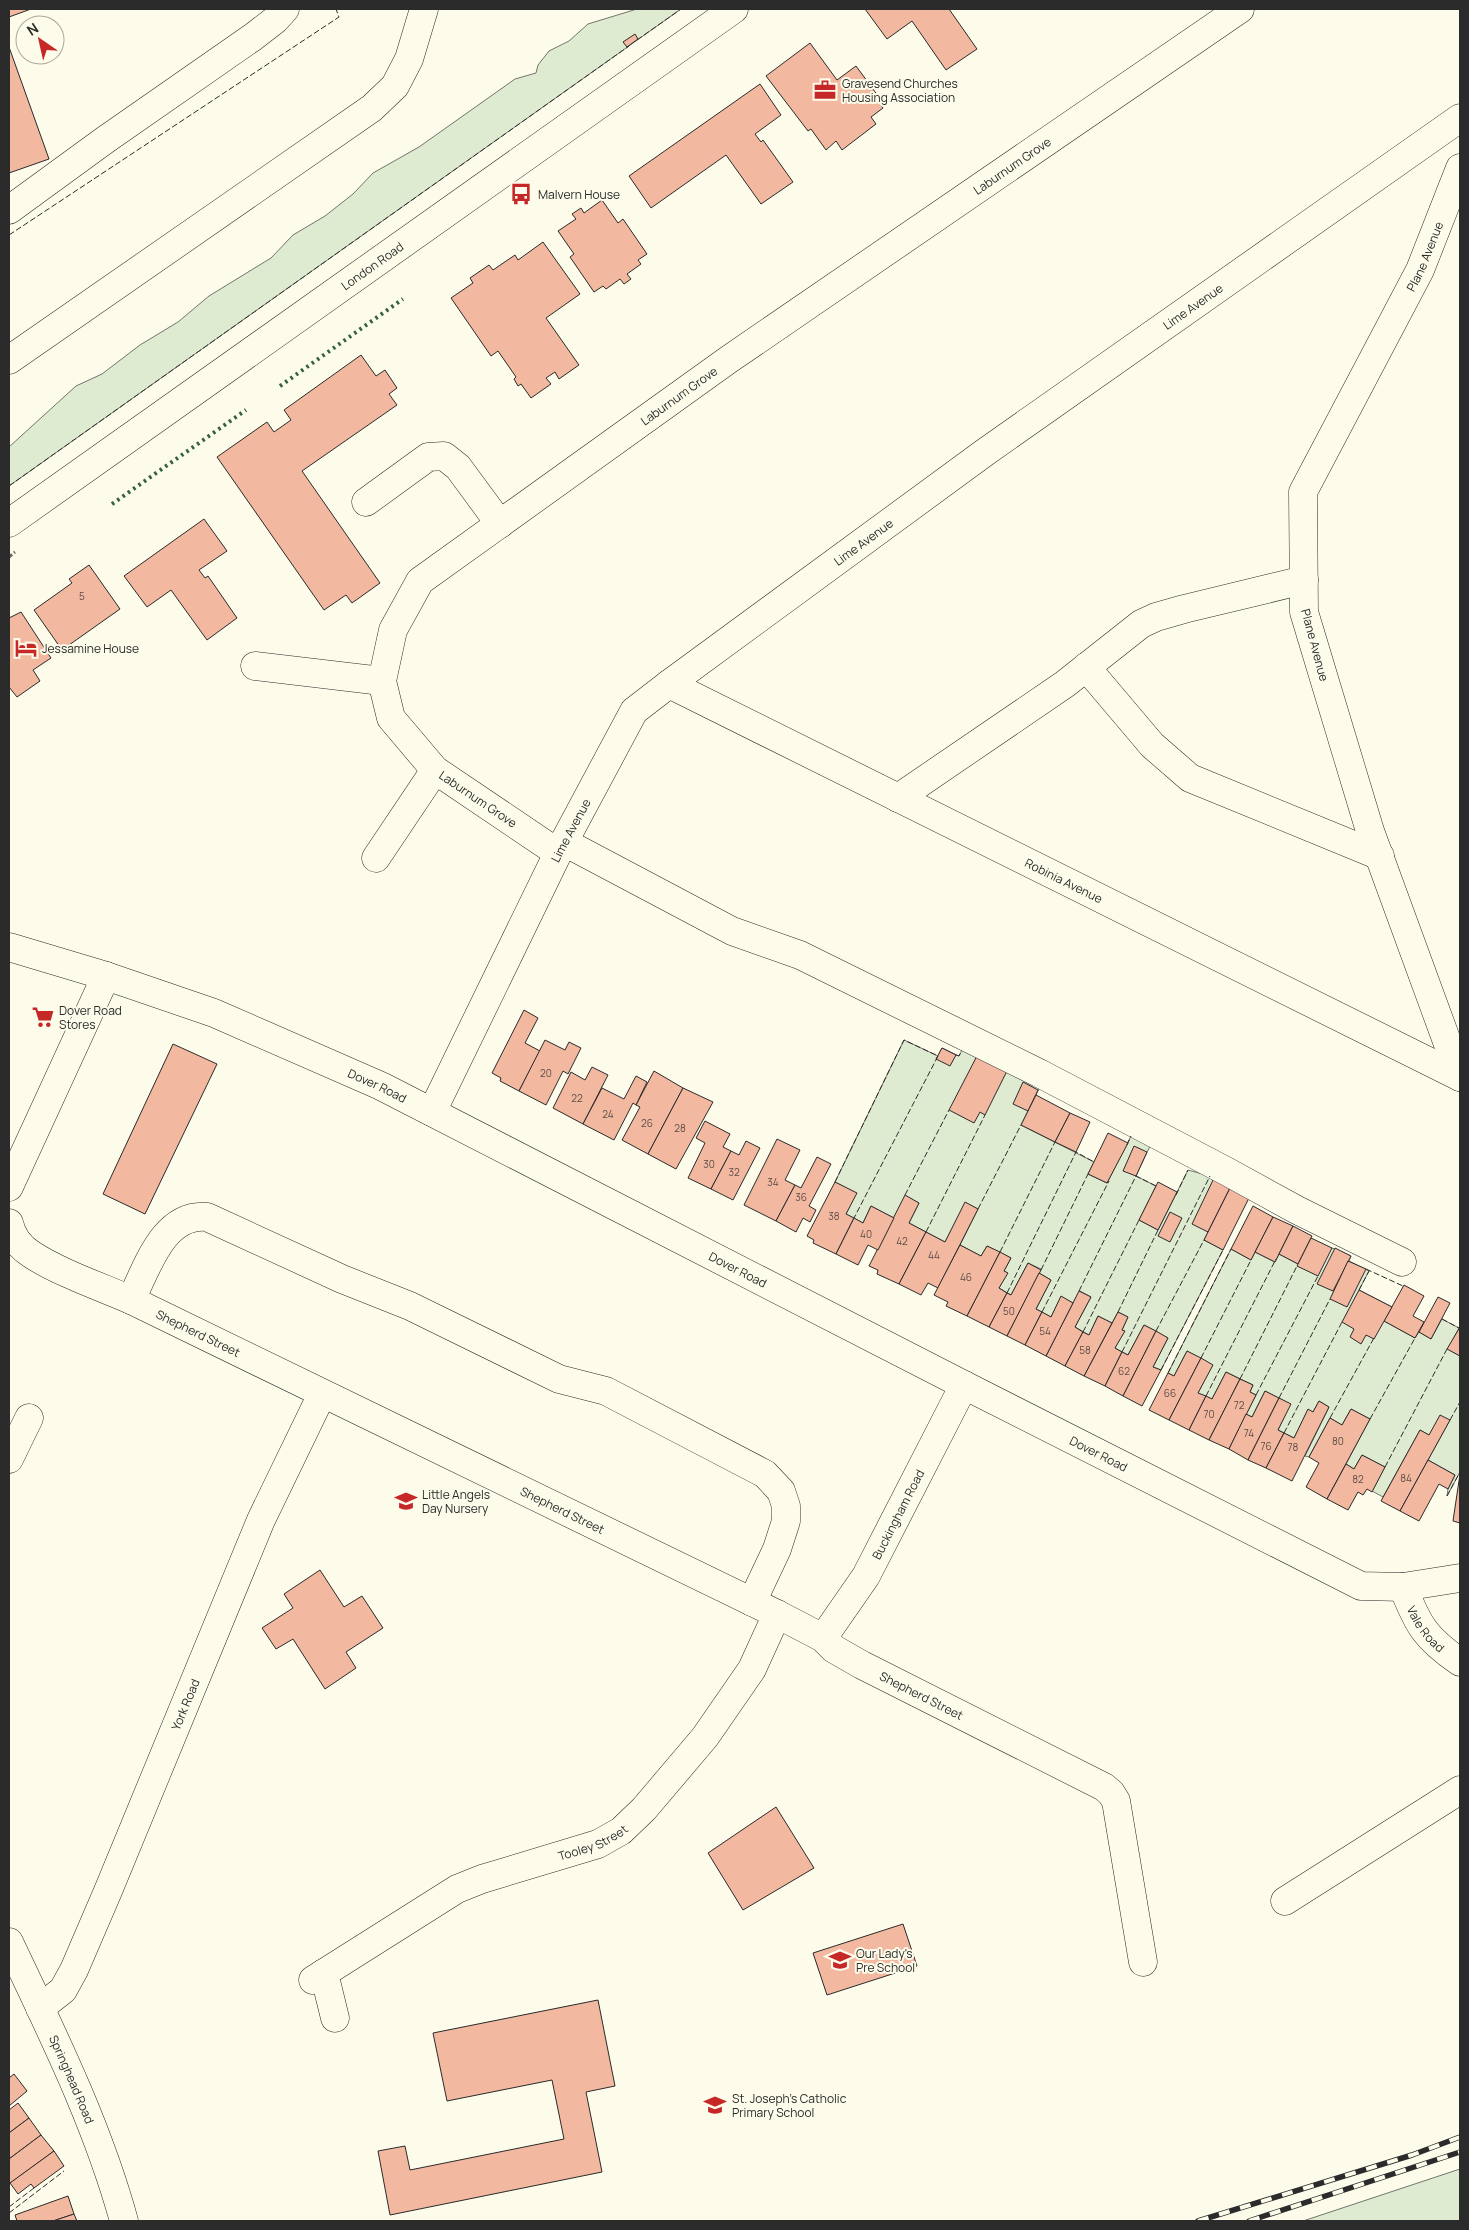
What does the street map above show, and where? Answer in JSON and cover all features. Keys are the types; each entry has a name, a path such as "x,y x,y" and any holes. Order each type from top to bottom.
{"street":[{"path":"9,210 253,36 285,9"},
{"path":"9,360 372,108 395,86 409,59 424,9"},
{"name":"London Road","path":"9,523 734,9"},
{"name":"Laburnum Grove","path":"1240,9 736,354 420,581 393,630 382,681 392,718 435,770 561,847 732,931 800,955 1039,1073 1226,1170 1297,1210 1402,1262"},
{"name":"Lime Avenue","path":"432,1112 561,847 634,711 984,453 1458,129"},
{"name":"Plane Avenue","path":"1460,168 1420,270 1303,492 1304,612 1380,856 1460,1077"},
{"path":"366,502 428,457 444,456 458,467 500,524"},
{"path":"898,798 1065,684 1126,634 1156,617 1304,580"},
{"path":"255,666 382,681"},
{"path":"1086,666 1152,745 1190,778 1380,856"},
{"name":"Robinia Avenue","path":"669,684 1460,1077"},
{"path":"376,858 435,770"},
{"name":"Dover Road","path":"9,947 106,976 214,1013 272,1036 381,1086 1361,1586 1403,1587 1460,1578"},
{"path":"9,1187 106,976"},
{"path":"131,1300 165,1236 188,1220 207,1217 342,1279 410,1306 559,1378 606,1391 749,1464 779,1486 786,1506 785,1527 777,1549 752,1602"},
{"name":"Shepherd Street","path":"9,1223 15,1238 30,1254 131,1300 777,1614 823,1638 834,1649 862,1665 1104,1787 1111,1793 1116,1802 1143,1962"},
{"name":"Buckingham Road","path":"823,1638 866,1576 964,1385"},
{"name":"York Road","path":"40,2008 63,1990 74,1970 261,1520 322,1394"},
{"path":"9,1459 29,1418"},
{"name":"Vale Road","path":"1403,1587 1415,1617 1427,1635 1440,1648 1460,1662"},
{"name":"Tooley Street","path":"335,2018 318,1976 457,1889 482,1879 598,1844 621,1831 661,1789 710,1729 752,1669 777,1614"},
{"path":"1285,1900 1460,1790"},
{"name":"Springhead Road","path":"9,1942 98,2136 124,2221"}],"green space":[{"path":"637,9 681,9 9,486 9,447 76,386 102,374 140,345 178,322 209,296 271,258 293,235 325,216 353,194 373,173 419,147 515,79 536,73 538,65 549,51 569,41 588,24"},
{"path":"904,1040 938,1056 942,1048 959,1056 965,1044 1042,1083 1021,1125 1094,1162 1088,1174 1107,1183 1131,1136 1150,1146 1136,1176 1156,1186 1139,1220 1158,1230 1188,1170 1210,1176 1231,1186 1204,1240 1223,1250 1161,1370 1153,1367 1168,1338 1144,1325 1128,1355 1115,1348 1124,1331 1122,1330 1128,1317 1118,1312 1112,1323 1098,1316 1089,1335 1075,1327 1091,1297 1080,1291 1073,1303 1061,1297 1051,1317 1036,1309 1051,1280 1039,1273 1041,1269 1028,1263 1011,1295 999,1288 1007,1273 1004,1271 1011,1258 987,1246 981,1256 960,1245 978,1209 966,1203 945,1242 909,1223 919,1203 905,1196 894,1218 871,1206 863,1223 846,1214 856,1193 835,1182"},
{"path":"1332,1248 1351,1256 1349,1261 1369,1271 1359,1290 1392,1307 1384,1321 1415,1338 1419,1332 1431,1339 1442,1319 1459,1328 1448,1349 1460,1356 1460,1472 1447,1496 1448,1489 1455,1475 1428,1460 1450,1420 1429,1435 1420,1430 1383,1497 1372,1491 1385,1467 1362,1455 1354,1469 1346,1464 1370,1419 1351,1409 1342,1425 1330,1418 1309,1457 1305,1456 1329,1407 1319,1401 1313,1412 1308,1410 1294,1438 1278,1430 1290,1404 1265,1391 1252,1417 1246,1414 1256,1395 1250,1392 1253,1385 1226,1372 1212,1399 1198,1393 1212,1365 1187,1351 1174,1376 1168,1373 1231,1249 1251,1260 1255,1252 1275,1262 1279,1254 1298,1264"},
{"path":"1460,2169 1460,2221 1303,2221"}],"building":[{"path":"9,9 31,9 9,17"},
{"path":"865,9 949,9 977,49 946,70 912,21 887,39"},
{"path":"635,34 638,39 627,47 623,42"},
{"name":"Gravesend Churches Housing Association","path":"810,43 837,80 856,66 881,100 878,101 883,108 871,117 876,124 842,150 836,141 826,150 811,129 808,131 766,76"},
{"path":"9,47 49,159 9,173"},
{"path":"760,84 781,115 755,134 761,142 763,140 793,182 761,204 726,155 651,208 629,176"},
{"path":"602,200 618,223 623,219 647,254 638,260 641,264 627,274 631,279 624,284 620,279 606,289 603,286 594,292 570,257 574,254 558,231 576,219 572,214 581,208 584,213"},
{"path":"543,242 580,294 546,318 579,365 559,379 555,372 546,378 551,384 531,398 521,384 518,386 514,379 516,377 498,351 491,356 451,298 473,283 470,278 489,265 493,270 515,255 518,260"},
{"path":"361,355 376,376 385,370 397,388 389,394 397,405 302,471 380,583 352,603 346,595 324,610 217,457 267,422 274,432 291,420 284,410"},
{"path":"204,519 227,551 199,570 205,578 208,576 237,618 207,640 171,590 147,607 124,576"},
{"path":"89,565 120,609 62,650 34,610 72,583 69,579"},
{"name":"Jessamine House","path":"21,612 51,658 33,670 40,681 17,697 9,687 9,618"},
{"path":"524,1010 538,1018 525,1043 540,1051 519,1091 500,1081 501,1078 492,1073"},
{"path":"545,1040 565,1050 569,1042 581,1048 568,1074 563,1071 546,1105 519,1091"},
{"path":"173,1044 217,1064 145,1214 103,1194"},
{"path":"942,1048 956,1055 950,1066 936,1059"},
{"path":"979,1052 1009,1067 985,1115 980,1112 974,1123 949,1110"},
{"path":"592,1067 608,1075 583,1124 553,1108 571,1072 585,1080"},
{"path":"654,1071 683,1088 648,1154 622,1140 640,1107 636,1105"},
{"path":"636,1076 647,1082 636,1105 633,1103 614,1140 583,1124 602,1088 624,1099"},
{"path":"1023,1082 1038,1090 1028,1111 1013,1104"},
{"path":"683,1088 713,1102 676,1169 648,1154"},
{"path":"1036,1095 1070,1113 1055,1142 1021,1125"},
{"path":"1070,1113 1090,1122 1076,1152 1055,1142"},
{"path":"705,1121 730,1134 723,1147 731,1151 711,1189 688,1178 705,1143 696,1138"},
{"path":"1108,1133 1128,1143 1107,1183 1088,1174"},
{"path":"777,1139 800,1150 785,1180 795,1185 776,1221 744,1205"},
{"path":"746,1141 760,1148 733,1200 711,1189 731,1151 739,1155"},
{"path":"1134,1146 1147,1152 1136,1176 1123,1171"},
{"path":"817,1157 831,1164 809,1206 816,1210 810,1222 803,1218 796,1232 776,1221 795,1185 801,1188"},
{"path":"1214,1178 1231,1186 1208,1232 1192,1224"},
{"path":"835,1182 857,1193 846,1214 854,1218 836,1254 813,1243 814,1240 807,1236"},
{"path":"1158,1182 1177,1192 1158,1230 1139,1220"},
{"path":"1231,1186 1250,1196 1223,1250 1204,1240"},
{"path":"905,1195 919,1203 909,1223 926,1232 899,1284 877,1274 878,1270 869,1266"},
{"path":"965,1202 978,1209 938,1288 928,1283 921,1295 899,1284 926,1232 945,1242"},
{"path":"871,1206 894,1218 878,1250 868,1245 858,1265 836,1254 854,1218 863,1223"},
{"path":"1253,1206 1273,1217 1251,1260 1231,1249"},
{"path":"1170,1212 1182,1218 1170,1242 1158,1236"},
{"path":"1273,1217 1293,1226 1275,1262 1255,1252"},
{"path":"1293,1226 1312,1236 1298,1264 1279,1254"},
{"path":"1311,1238 1332,1248 1318,1276 1297,1266"},
{"path":"960,1245 981,1256 987,1246 1000,1252 967,1316 946,1306 948,1302 934,1295"},
{"path":"1335,1248 1351,1256 1333,1291 1317,1284"},
{"path":"1000,1252 1011,1258 1004,1271 1008,1273 999,1288 1007,1293 989,1327 967,1316"},
{"path":"1348,1261 1366,1269 1347,1307 1330,1299"},
{"path":"1028,1263 1041,1270 1007,1336 989,1327 1007,1293 1011,1295"},
{"path":"1039,1273 1051,1280 1036,1309 1042,1312 1025,1345 1007,1336"},
{"path":"1404,1285 1424,1296 1413,1316 1424,1322 1415,1338 1384,1321"},
{"path":"1359,1290 1392,1307 1374,1339 1366,1335 1361,1344 1350,1337 1354,1329 1342,1322"},
{"path":"1079,1291 1091,1297 1075,1327 1083,1332 1065,1366 1046,1356"},
{"path":"1061,1296 1073,1303 1046,1356 1025,1345 1042,1312 1051,1317"},
{"path":"1438,1297 1450,1303 1431,1339 1419,1332"},
{"path":"1118,1312 1128,1317 1122,1330 1125,1331 1115,1348 1122,1352 1105,1386 1084,1376"},
{"path":"1098,1316 1112,1323 1084,1376 1065,1366 1083,1332 1089,1335"},
{"path":"1144,1325 1156,1331 1123,1396 1105,1386 1122,1352 1128,1355"},
{"path":"1460,1327 1460,1356 1447,1349"},
{"path":"1156,1331 1168,1338 1153,1367 1161,1370 1142,1406 1123,1396"},
{"path":"1187,1351 1201,1358 1169,1420 1149,1410 1168,1373 1174,1376"},
{"path":"1201,1358 1213,1365 1198,1393 1206,1396 1189,1430 1169,1420"},
{"path":"1226,1372 1240,1379 1209,1440 1189,1430 1206,1396 1212,1399"},
{"path":"1240,1379 1253,1385 1250,1392 1256,1395 1229,1449 1209,1440"},
{"path":"1265,1391 1279,1398 1248,1460 1229,1449 1246,1414 1252,1417"},
{"path":"1279,1398 1291,1404 1278,1430 1284,1433 1266,1468 1248,1460"},
{"path":"1319,1401 1329,1407 1292,1481 1266,1468 1284,1433 1294,1438 1308,1409 1313,1412"},
{"path":"1351,1409 1370,1419 1327,1499 1306,1487 1319,1463 1309,1457 1330,1418 1342,1425"},
{"path":"1440,1415 1450,1420 1400,1511 1381,1501 1420,1430 1429,1435"},
{"path":"1362,1455 1385,1467 1372,1492 1367,1489 1363,1495 1358,1492 1348,1510 1327,1499 1346,1464 1354,1469"},
{"path":"1428,1460 1455,1475 1448,1489 1439,1484 1419,1521 1400,1511"},
{"path":"1460,1474 1460,1523 1453,1521"},
{"path":"320,1570 344,1607 362,1596 383,1628 346,1652 356,1668 325,1689 293,1639 276,1649 262,1628 293,1608 284,1594"},
{"path":"776,1807 814,1868 743,1910 708,1853"},
{"path":"903,1924 917,1966 827,1995 813,1953"},
{"path":"598,2000 615,2086 586,2092 602,2172 390,2215 378,2151 405,2146 410,2170 564,2139 552,2080 447,2101 433,2033"},
{"path":"14,2074 27,2091 9,2106 9,2078"},
{"path":"18,2103 29,2118 9,2133 9,2110"},
{"path":"29,2118 41,2135 9,2159 9,2133"},
{"path":"41,2135 54,2151 9,2184 9,2159"},
{"path":"54,2151 64,2166 34,2188 31,2184 18,2194 10,2183"},
{"path":"68,2196 74,2214 53,2221 17,2221 15,2215"},
{"path":"74,2214 77,2221 53,2221"}],"railway":[{"path":"1198,2221 1412,2155 1460,2137"},
{"path":"1249,2221 1460,2152"}],"hedge":[{"path":"280,386 403,299"},
{"path":"112,504 246,410"}],"fence":[{"path":"9,235 339,17 336,9"},
{"path":"637,40 681,9"},
{"path":"9,486 629,46"},
{"path":"835,1182 904,1040 938,1056 854,1218"},
{"path":"956,1055 959,1056 961,1052"},
{"path":"905,1195 949,1110"},
{"path":"926,1232 985,1115"},
{"path":"978,1209 1021,1125"},
{"path":"1127,1145 1131,1136"},
{"path":"1000,1252 1055,1142"},
{"path":"1007,1293 1076,1152 1094,1162"},
{"path":"1176,1195 1188,1170"},
{"path":"1041,1270 1088,1174"},
{"path":"1079,1291 1136,1176 1156,1186"},
{"path":"1122,1352 1210,1176"},
{"path":"1042,1312 1109,1181"},
{"path":"1083,1332 1139,1220"},
{"path":"1118,1312 1159,1228"},
{"path":"1156,1331 1204,1240"},
{"path":"1168,1373 1231,1249"},
{"path":"1161,1370 1223,1250"},
{"path":"1206,1396 1276,1259"},
{"path":"1201,1358 1251,1260"},
{"path":"1240,1379 1297,1266"},
{"path":"1366,1269 1403,1286"},
{"path":"1359,1290 1369,1271"},
{"path":"1256,1395 1318,1276"},
{"path":"1279,1398 1330,1299"},
{"path":"1442,1319 1459,1328"},
{"path":"1284,1433 1342,1322"},
{"path":"1330,1418 1375,1336"},
{"path":"1370,1419 1415,1338"},
{"path":"1385,1467 1447,1349"},
{"path":"1450,1420 1460,1402"},
{"path":"1447,1496 1460,1472"},
{"path":"9,2213 64,2171"},
{"path":"9,2207 34,2188"}],"place":[{"name":"Gravesend Churches Housing Association","path":"825,90"},
{"name":"Malvern House","path":"521,194"},
{"name":"Jessamine House","path":"26,648"},
{"name":"Dover Road Stores","path":"43,1017"},
{"name":"Little Angels Day Nursery","path":"406,1501"},
{"name":"Our Lady's Pre School","path":"840,1960"},
{"name":"St. Joseph's Catholic Primary School","path":"715,2105"}]}
